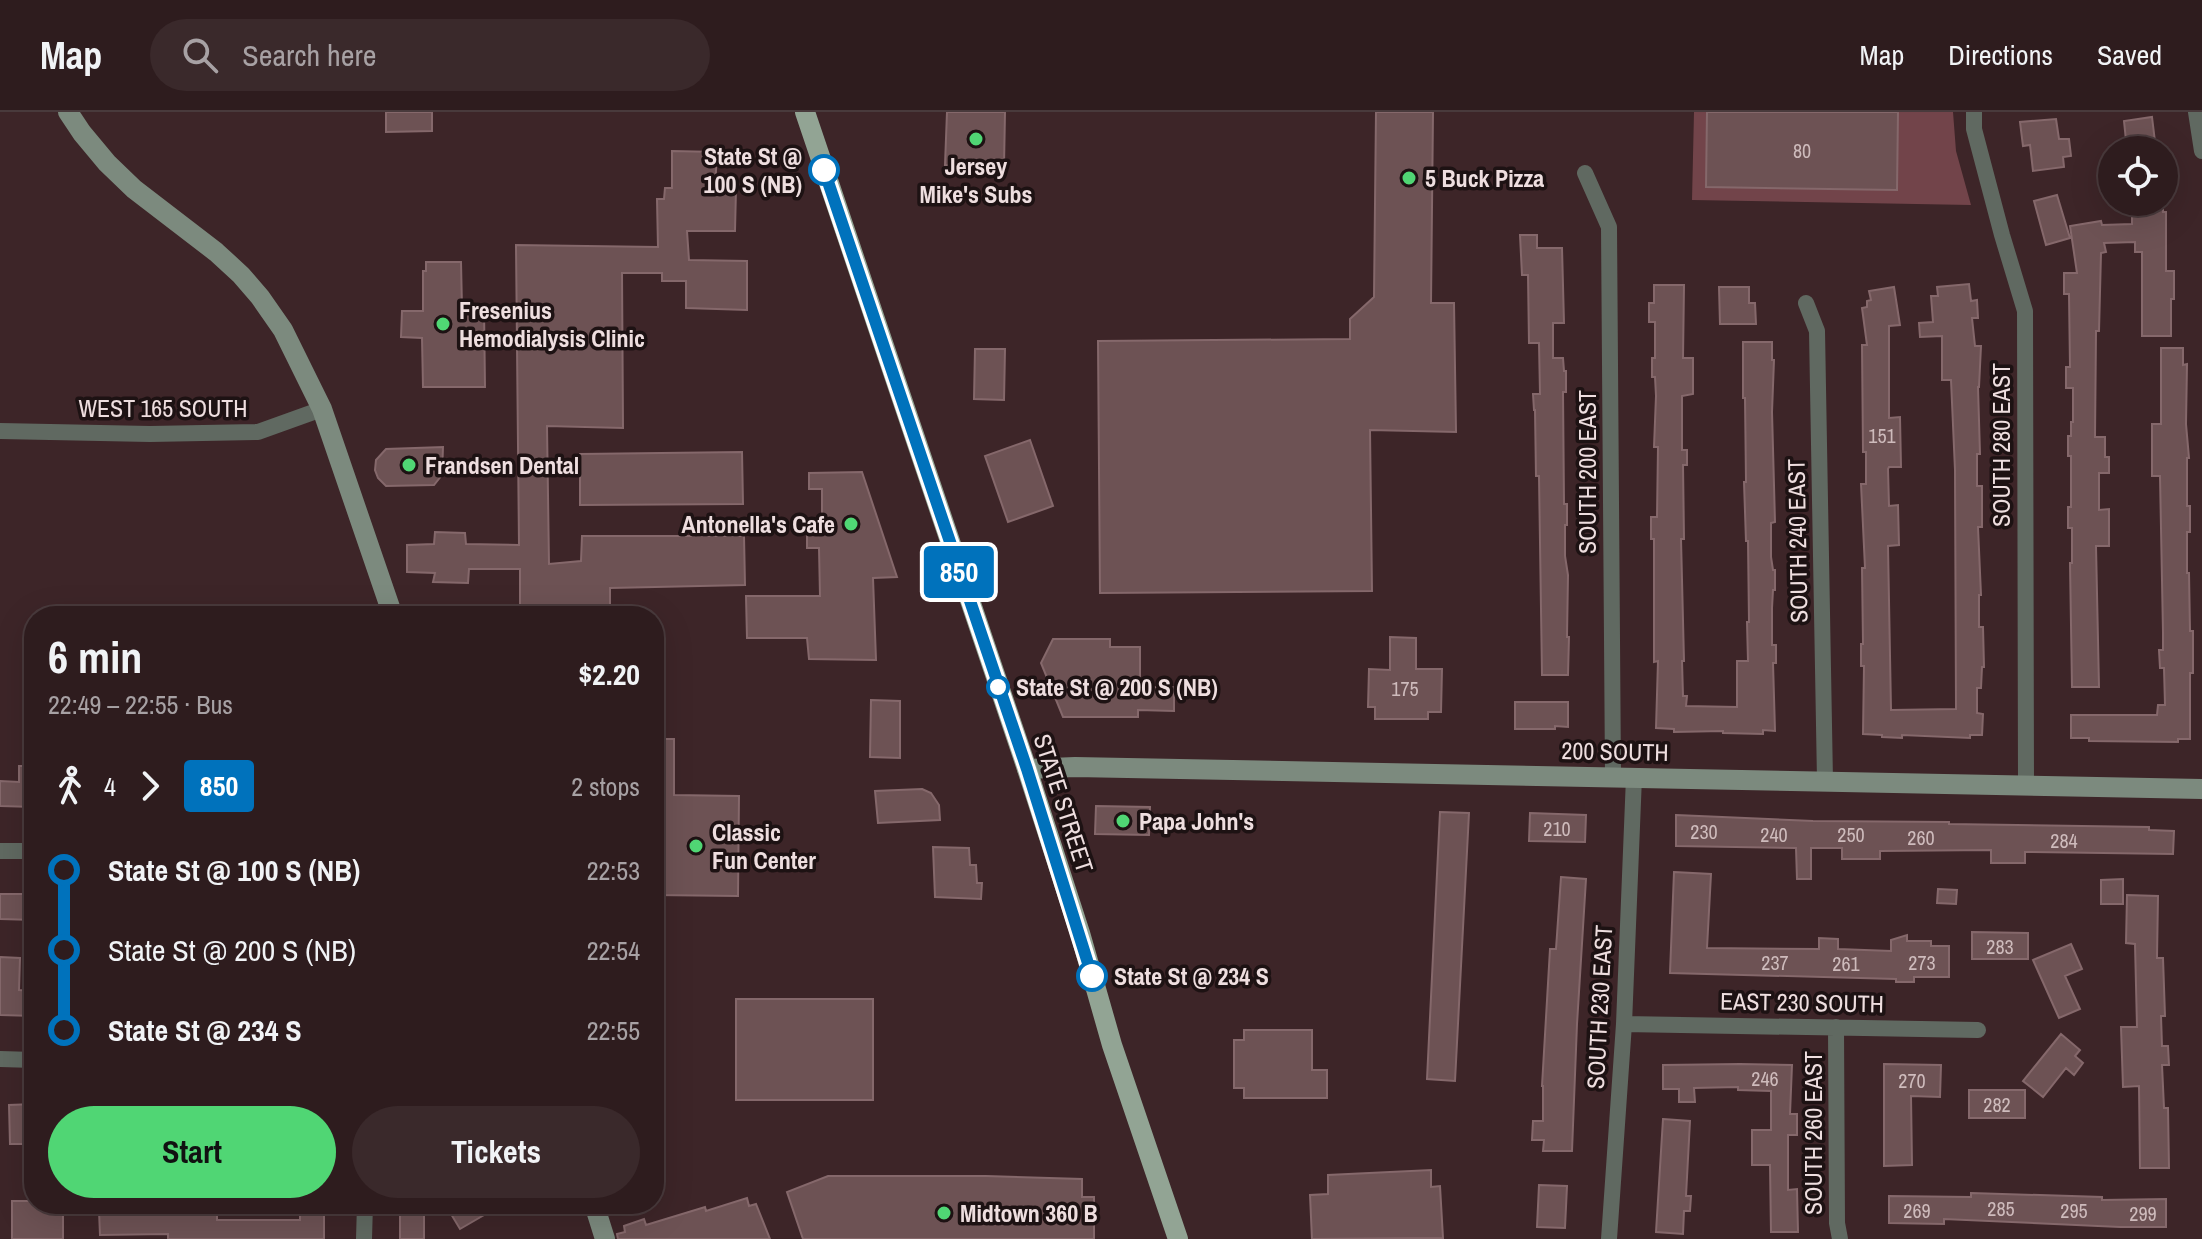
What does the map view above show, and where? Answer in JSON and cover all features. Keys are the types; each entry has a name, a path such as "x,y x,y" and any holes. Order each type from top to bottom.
{"main road":[{"name":"STATE STREET","path":"805,112 1027,769 1112,1045 1178,1239"}],"street":[{"path":"68,112 107,163 134,189 241,275 283,330 322,409 390,606"},
{"name":"SOUTH 280 EAST","path":"1974,112 1974,129 2025,311 2026,785"},
{"path":"2196,112 2202,151"},
{"name":"SOUTH 200 EAST","path":"1585,173 1609,227 1613,777"},
{"name":"SOUTH 240 EAST","path":"1806,303 1817,331 1825,781"},
{"name":"WEST 165 SOUTH","path":"0,431 150,434 258,432 322,409"},
{"name":"200 SOUTH","path":"1027,769 1075,767 2202,789"},
{"name":"SOUTH 230 EAST","path":"1609,1239 1624,1024 1634,777"},
{"path":"0,851 24,851"},
{"name":"EAST 230 SOUTH","path":"1624,1024 1978,1030"},
{"name":"SOUTH 260 EAST","path":"1836,1027 1837,1223 1840,1239"},
{"path":"0,1059 24,1060"},
{"path":"364,1239 365,1214"},
{"path":"597,1214 605,1239"}],"shaded area":[{"path":"1694,112 1953,112 1956,151 1971,205 1692,200"}],"building":[{"path":"386,112 432,112 432,131 386,132"},
{"path":"947,112 1005,112 1004,166 945,165"},
{"path":"1376,112 1433,112 1431,303 1454,303 1456,432 1370,430 1372,591 1100,593 1098,341 1350,339 1350,319 1374,297"},
{"path":"1707,112 1898,112 1897,190 1706,187"},
{"path":"2152,117 2154,136 2126,136 2124,121"},
{"path":"2056,119 2059,139 2069,139 2071,156 2063,157 2064,167 2033,171 2030,145 2023,146 2020,122"},
{"path":"672,151 717,152 715,189 736,189 735,231 687,231 689,260 747,261 747,310 686,308 686,281 662,281 662,273 622,273 623,428 547,426 549,564 581,561 582,536 744,536 745,585 610,588 610,606 520,606 520,569 469,569 468,583 433,582 435,573 407,572 407,545 434,544 435,532 465,533 466,544 519,545 516,245 658,247 657,199 664,199 665,188 672,188"},
{"path":"2057,195 2070,238 2046,245 2034,201"},
{"path":"2132,216 2166,216 2166,271 2174,271 2171,336 2142,336 2142,252 2135,252 2135,242 2104,243 2106,252 2101,253 2099,331 2096,331 2095,437 2105,437 2105,457 2109,457 2109,473 2099,473 2099,510 2109,509 2109,546 2096,546 2099,687 2072,687 2072,528 2068,528 2071,456 2068,456 2068,436 2071,436 2073,422 2073,388 2066,388 2066,367 2070,367 2069,294 2064,294 2064,273 2077,273 2070,226 2101,221 2102,225 2132,224"},
{"path":"1520,235 1537,235 1537,248 1562,248 1564,323 1553,323 1553,358 1563,358 1566,371 1566,392 1563,392 1568,675 1542,675 1539,476 1536,476 1533,394 1540,394 1539,343 1529,343 1528,275 1522,275"},
{"name":"Fresenius Hemodialysis Clinic","path":"426,262 461,262 462,308 484,308 485,387 423,387 422,338 401,337 402,311 423,311 423,271 426,271"},
{"path":"1969,284 1971,301 1977,300 1978,318 1972,318 1975,346 1981,346 1977,486 1982,486 1982,527 1978,527 1979,627 1983,627 1984,667 1981,688 1977,688 1977,713 1983,714 1982,735 1970,735 1970,738 1902,735 1902,738 1863,734 1864,666 1861,666 1861,644 1862,568 1865,568 1861,484 1866,484 1866,452 1863,452 1862,345 1867,345 1862,308 1867,307 1867,301 1871,300 1869,291 1894,287 1900,325 1889,326 1889,418 1900,417 1901,467 1888,469 1889,506 1898,505 1899,545 1888,546 1891,710 1956,709 1955,470 1951,380 1942,380 1942,336 1920,337 1919,323 1933,322 1931,296 1938,296 1937,287"},
{"path":"1654,285 1684,285 1683,358 1693,358 1693,394 1682,396 1682,450 1687,450 1687,465 1683,465 1684,539 1681,539 1683,696 1687,696 1686,706 1737,707 1737,661 1748,661 1743,342 1772,342 1775,522 1771,523 1771,557 1775,570 1772,645 1776,645 1776,663 1773,663 1775,731 1763,730 1763,734 1674,732 1674,729 1656,728 1658,661 1654,662 1654,539 1651,539 1651,517 1657,517 1658,447 1654,447 1656,396 1655,377 1652,377 1655,322 1649,322 1649,303 1654,303"},
{"path":"1719,287 1749,287 1749,303 1755,303 1756,324 1720,324"},
{"path":"2161,348 2183,348 2183,365 2187,364 2187,506 2190,506 2190,532 2187,532 2187,573 2190,631 2193,631 2190,739 2178,739 2178,742 2071,738 2071,715 2157,715 2158,705 2165,705 2164,668 2160,668 2159,650 2163,650 2160,476 2152,476 2152,424 2161,424"},
{"path":"975,349 1005,349 1004,400 974,399"},
{"path":"1030,440 1053,506 1008,522 985,456"},
{"name":"Frandsen Dental","path":"443,447 442,475 434,485 386,486 378,478 376,460 386,449"},
{"path":"742,452 743,504 580,505 580,454"},
{"path":"862,472 897,577 873,578 876,660 809,659 807,638 747,638 746,596 820,596 819,548 807,548 807,519 822,519 822,489 809,489 809,473"},
{"path":"1390,637 1416,638 1416,669 1442,669 1441,712 1428,712 1428,719 1375,719 1375,707 1368,707 1369,669 1390,670"},
{"path":"1053,639 1110,639 1110,647 1140,647 1140,687 1174,687 1174,711 1138,710 1138,717 1063,717 1041,663"},
{"path":"871,700 900,701 900,758 870,757"},
{"path":"1515,702 1568,702 1568,727 1515,729"},
{"name":"Classic Fun Center","path":"664,739 674,739 674,795 739,796 738,896 664,895"},
{"path":"19,766 24,766 24,807 0,806 0,781 19,782"},
{"path":"922,789 931,793 939,805 940,820 878,823 875,791"},
{"name":"Papa John's","path":"1096,806 1150,807 1149,835 1095,834"},
{"path":"1440,812 1469,813 1455,1081 1427,1079"},
{"path":"1530,813 1586,815 1585,842 1529,841"},
{"path":"1676,815 1813,821 2149,827 2149,830 2174,831 2173,854 2025,852 2025,863 1991,863 1991,850 1880,851 1880,859 1842,859 1842,848 1811,848 1811,879 1797,879 1796,848 1676,846"},
{"path":"933,847 969,848 970,865 976,865 977,883 982,883 981,899 935,897"},
{"path":"1674,872 1711,874 1707,948 1819,949 1819,938 1838,939 1838,949 1891,951 1891,940 1907,935 1907,941 1931,941 1931,946 1949,946 1949,977 1914,977 1914,982 1896,982 1896,979 1670,973"},
{"path":"1561,877 1586,879 1572,1151 1543,1151 1544,1140 1532,1140 1533,1121 1543,1121 1542,1086 1550,949 1556,949"},
{"path":"2123,879 2123,904 2101,904 2101,880"},
{"path":"1938,889 1957,890 1956,904 1937,903"},
{"path":"0,894 24,894 24,920 0,919"},
{"path":"2127,895 2158,896 2157,958 2163,958 2165,1016 2161,1016 2162,1046 2168,1046 2169,1065 2162,1065 2164,1108 2168,1108 2169,1168 2140,1168 2139,1086 2123,1087 2121,1027 2137,1027 2135,944 2126,943"},
{"path":"1972,932 2028,933 2028,959 1972,959"},
{"path":"2071,944 2082,969 2065,976 2080,1009 2059,1018 2033,960"},
{"path":"0,957 20,958 19,990 24,990 24,1016 0,1015"},
{"path":"736,999 873,999 873,1100 736,1100"},
{"path":"1244,1030 1312,1030 1312,1070 1327,1070 1327,1098 1244,1098 1244,1088 1234,1088 1234,1040 1244,1040"},
{"path":"2061,1034 2080,1050 2075,1056 2083,1063 2074,1075 2066,1068 2043,1097 2023,1081"},
{"path":"1884,1064 1941,1065 1940,1097 1911,1096 1912,1165 1884,1166"},
{"path":"1663,1065 1792,1065 1790,1114 1797,1114 1797,1135 1788,1135 1788,1190 1797,1189 1798,1232 1771,1232 1770,1165 1752,1165 1752,1130 1771,1130 1771,1091 1738,1090 1738,1087 1694,1088 1695,1102 1679,1102 1679,1089 1663,1089"},
{"path":"1969,1090 2025,1090 2025,1118 1969,1118"},
{"path":"24,1104 24,1144 10,1144 9,1105"},
{"path":"1663,1119 1690,1121 1686,1196 1691,1196 1690,1211 1684,1211 1683,1234 1656,1232"},
{"path":"1431,1170 1431,1187 1440,1186 1443,1238 1312,1239 1310,1195 1328,1194 1328,1175"},
{"name":"Midtown 360 B","path":"828,1176 1082,1179 1082,1197 1094,1197 1094,1239 803,1239 787,1192"},
{"path":"1539,1185 1567,1186 1565,1228 1537,1227"},
{"path":"1971,1193 2102,1197 2102,1200 2166,1199 2166,1227 1944,1219 1944,1224 1889,1223 1889,1196 1971,1197"},
{"path":"747,1198 749,1206 756,1204 770,1239 618,1239 617,1234 625,1232 624,1226 644,1219 646,1225"},
{"path":"12,1201 24,1201 24,1214 63,1214 63,1239 12,1239"},
{"path":"99,1214 217,1215 217,1220 300,1220 300,1214 324,1214 324,1239 168,1239 168,1234 100,1235"},
{"path":"400,1214 424,1214 424,1239 400,1239"},
{"path":"451,1214 486,1214 460,1229"}],"bus line":[{"name":"850","path":"824,170 1027,769 1092,976"}],"place":[{"name":"Jersey Mike's Subs","path":"976,139"},
{"name":"State St @ 100 S (NB)","path":"824,170"},
{"name":"5 Buck Pizza","path":"1409,178"},
{"name":"Fresenius Hemodialysis Clinic","path":"443,324"},
{"name":"Frandsen Dental","path":"409,465"},
{"name":"Antonella's Cafe","path":"851,524"},
{"name":"State St @ 200 S (NB)","path":"998,687"},
{"name":"Papa John's","path":"1123,821"},
{"name":"Classic Fun Center","path":"696,846"},
{"name":"State St @ 234 S","path":"1092,976"},
{"name":"Midtown 360 B","path":"944,1213"}]}
